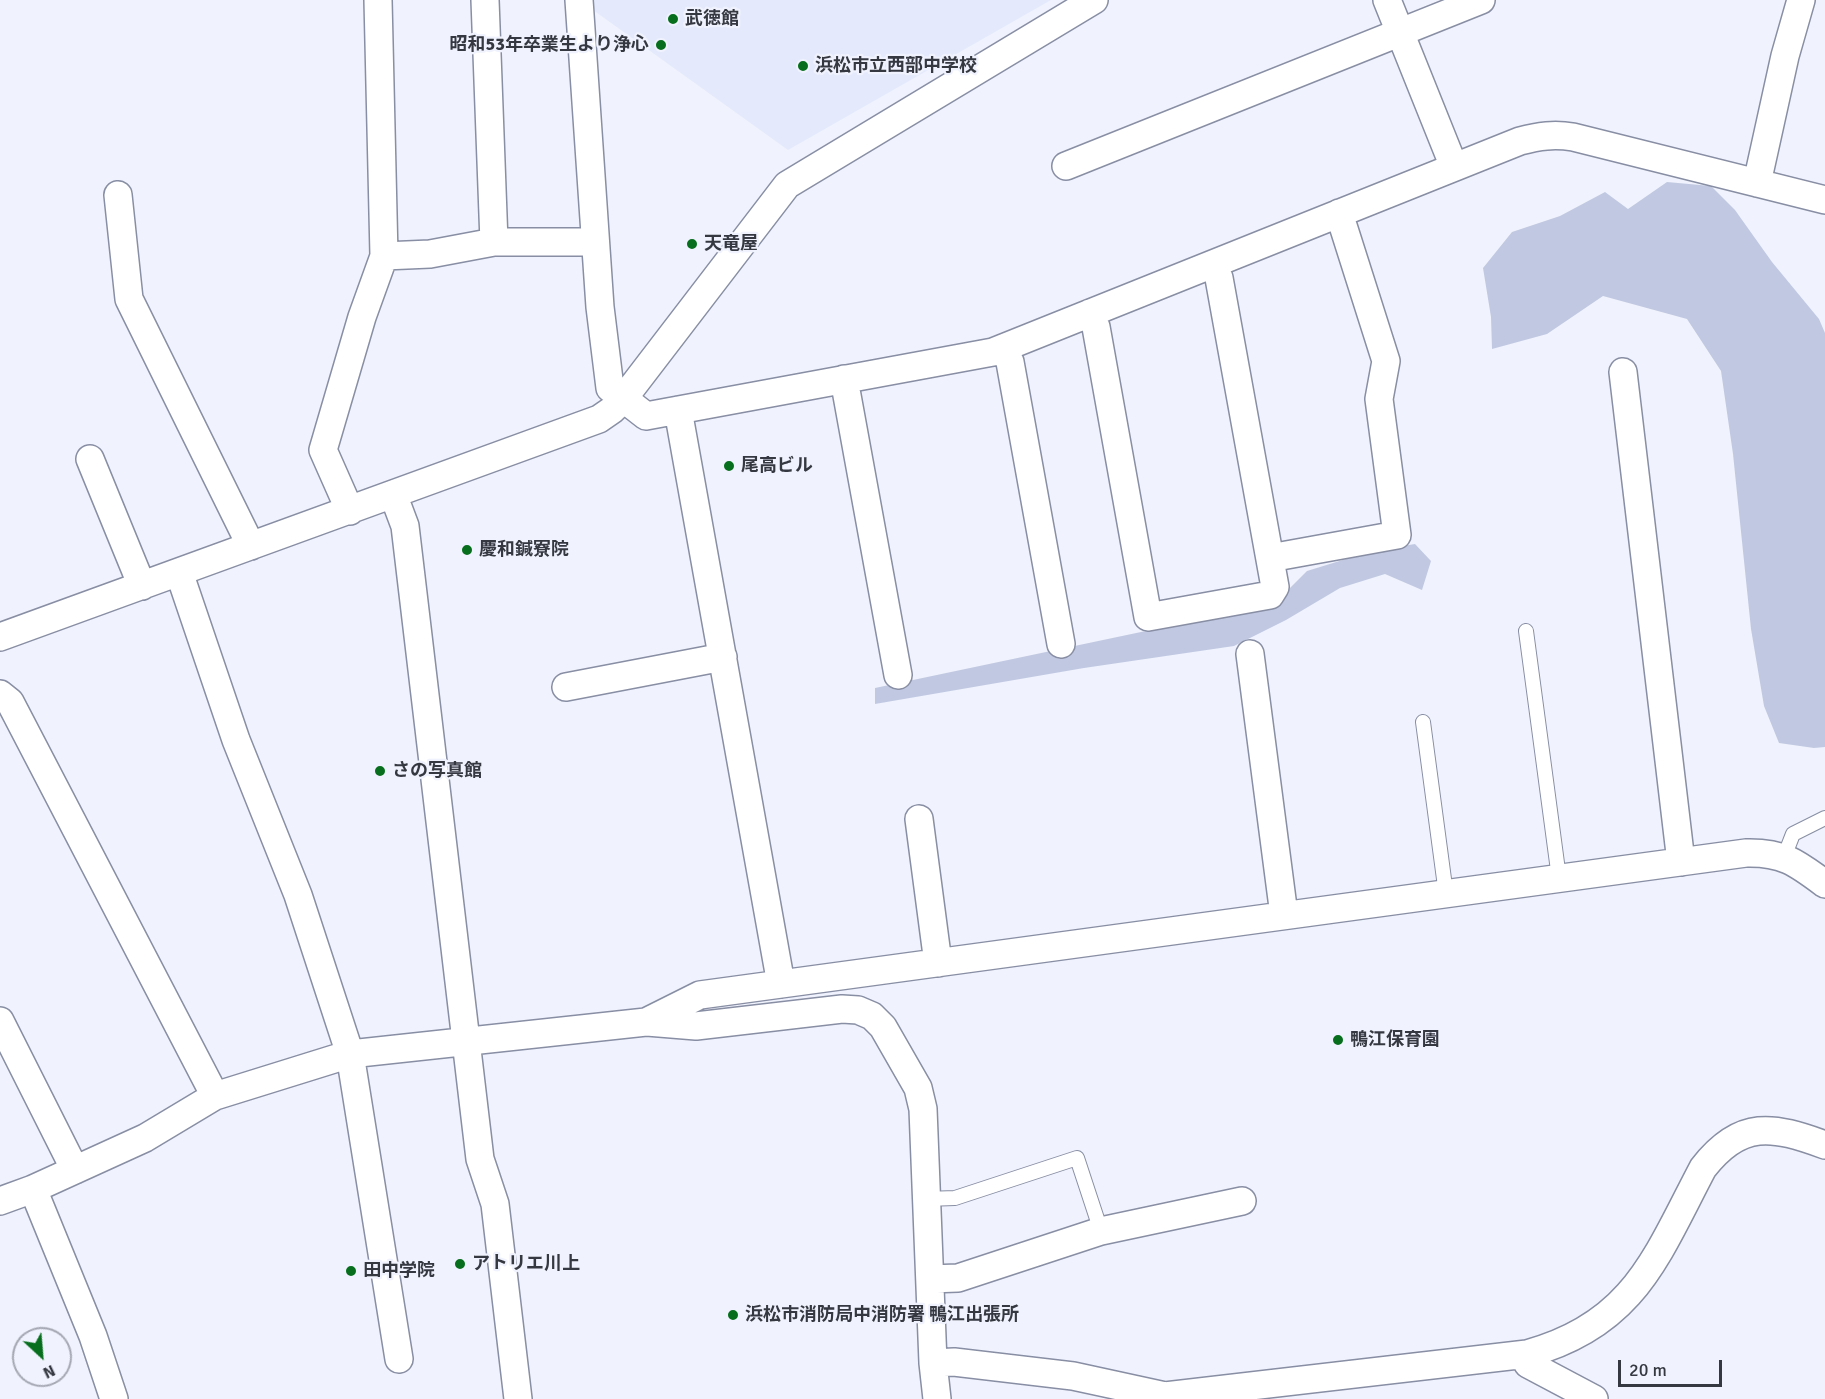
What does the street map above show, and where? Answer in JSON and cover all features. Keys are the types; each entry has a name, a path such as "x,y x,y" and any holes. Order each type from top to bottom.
{"street":[{"path":"350,511 323,450 362,317 384,256 378,0"},
{"path":"485,0 494,242"},
{"path":"579,0 600,307 610,388 646,416 993,352 1454,167 1538,136 1555,134 1573,136 1825,200"},
{"path":"0,637 585,425 606,414 623,399 787,185 1094,0"},
{"path":"1387,0 1454,167"},
{"path":"1066,166 1481,0"},
{"path":"1757,183 1785,56 1801,0"},
{"path":"118,195 129,299 251,546"},
{"path":"1270,558 1397,535 1379,399 1386,361 1339,213"},
{"path":"384,256 430,254 494,242 595,242"},
{"path":"1090,313 1096,327 1148,617 1270,595 1275,587 1219,278 1214,264"},
{"path":"1004,348 1010,362 1061,644"},
{"path":"1623,372 1681,862"},
{"path":"844,380 898,675"},
{"path":"678,410 781,984"},
{"path":"90,459 142,586"},
{"path":"393,494 405,526 480,1159 495,1204 518,1399"},
{"path":"179,572 236,740 298,895 350,1054 399,1359"},
{"path":"1250,654 1284,915"},
{"path":"567,687 723,657"},
{"path":"0,694 10,702 216,1096"},
{"path":"920,819 939,963"},
{"path":"645,1022 700,995 1746,853 1766,852 1784,857 1825,884"},
{"path":"0,1201 33,1189 145,1138 216,1096 350,1054 645,1022 696,1026 842,1009 858,1010 872,1016 883,1027 918,1088 923,1109 933,1363 937,1399"},
{"path":"0,1021 75,1170"},
{"path":"933,1363 954,1362 1073,1376 1165,1396 1527,1354 1550,1348 1579,1335 1628,1296 1656,1257 1703,1168 1726,1144 1758,1131 1776,1130 1792,1133 1825,1145"},
{"path":"33,1189 93,1336 114,1399"},
{"path":"930,1279 958,1278 1101,1231 1242,1201"},
{"path":"1527,1354 1528,1364 1594,1399"}],"lane":[{"path":"1526,632 1559,878"},
{"path":"1423,722 1446,894"},
{"path":"1784,857 1793,834 1825,818"},
{"path":"926,1199 955,1198 1077,1158 1101,1231"}],"shaded area":[{"name":"浜松市立西部中学校","path":"593,0 1051,0 788,150 593,10"},
{"path":"1667,182 1711,186 1735,210 1772,262 1819,319 1825,333 1825,747 1814,748 1779,743 1764,706 1751,629 1733,454 1721,371 1687,319 1603,296 1547,334 1492,349 1491,317 1483,268 1512,232 1560,216 1605,192 1628,209"},
{"path":"1415,544 1431,561 1422,590 1385,574 1340,588 1286,620 1234,646 1084,668 875,704 875,688 1274,604 1307,571 1372,551"}],"place":[{"name":"武徳館","path":"673,19"},
{"name":"昭和53年卒業生より浄心","path":"661,45"},
{"name":"浜松市立西部中学校","path":"803,66"},
{"name":"天竜屋","path":"692,244"},
{"name":"尾高ビル","path":"729,466"},
{"name":"慶和鍼寮院","path":"467,550"},
{"name":"さの写真館","path":"380,771"},
{"name":"鴨江保育園","path":"1338,1040"},
{"name":"アトリエ川上","path":"460,1264"},
{"name":"田中学院","path":"351,1271"},
{"name":"浜松市消防局中消防署 鴨江出張所","path":"733,1315"}]}
